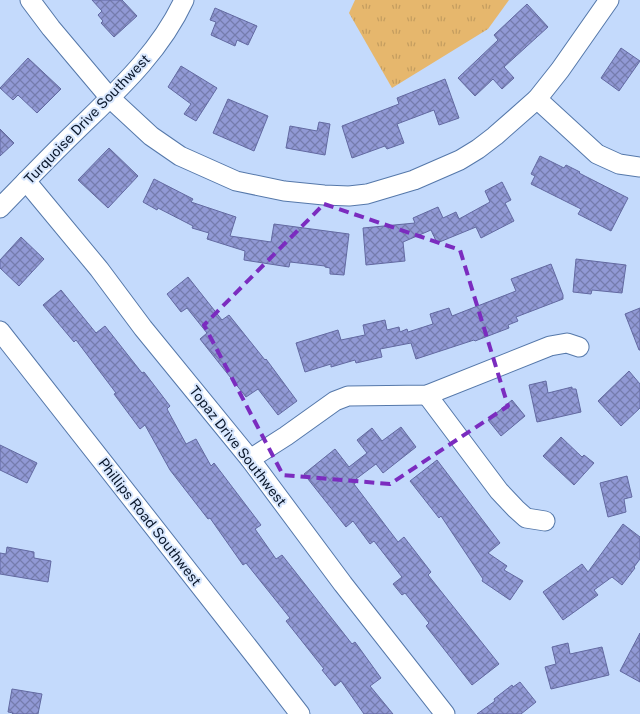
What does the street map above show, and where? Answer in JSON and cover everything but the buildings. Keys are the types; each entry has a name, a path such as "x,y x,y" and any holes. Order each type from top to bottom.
{"street":[{"path":"30,0 110,98 151,136 180,156 236,181 284,191 349,196 367,194 405,183 460,160 478,149 536,99 560,70 609,0"},
{"name":"Turquoise Drive Southwest","path":"0,208 130,78 165,34 176,18 184,0"},
{"path":"536,99 597,154 619,164 640,167"},
{"name":"Topaz Drive Southwest","path":"26,181 99,269 143,328 250,459 343,584 445,714"},
{"name":"Phillips Road Southwest","path":"0,331 300,714"},
{"path":"250,459 341,398 348,396 427,394 550,346 567,344 579,347"},
{"path":"427,394 498,490 526,518 545,522"}],"highlighted area":[{"path":"324,204 460,250 508,406 390,484 283,475 204,325"}],"green space":[{"path":"355,0 509,0 488,29 392,88 349,13"}]}
